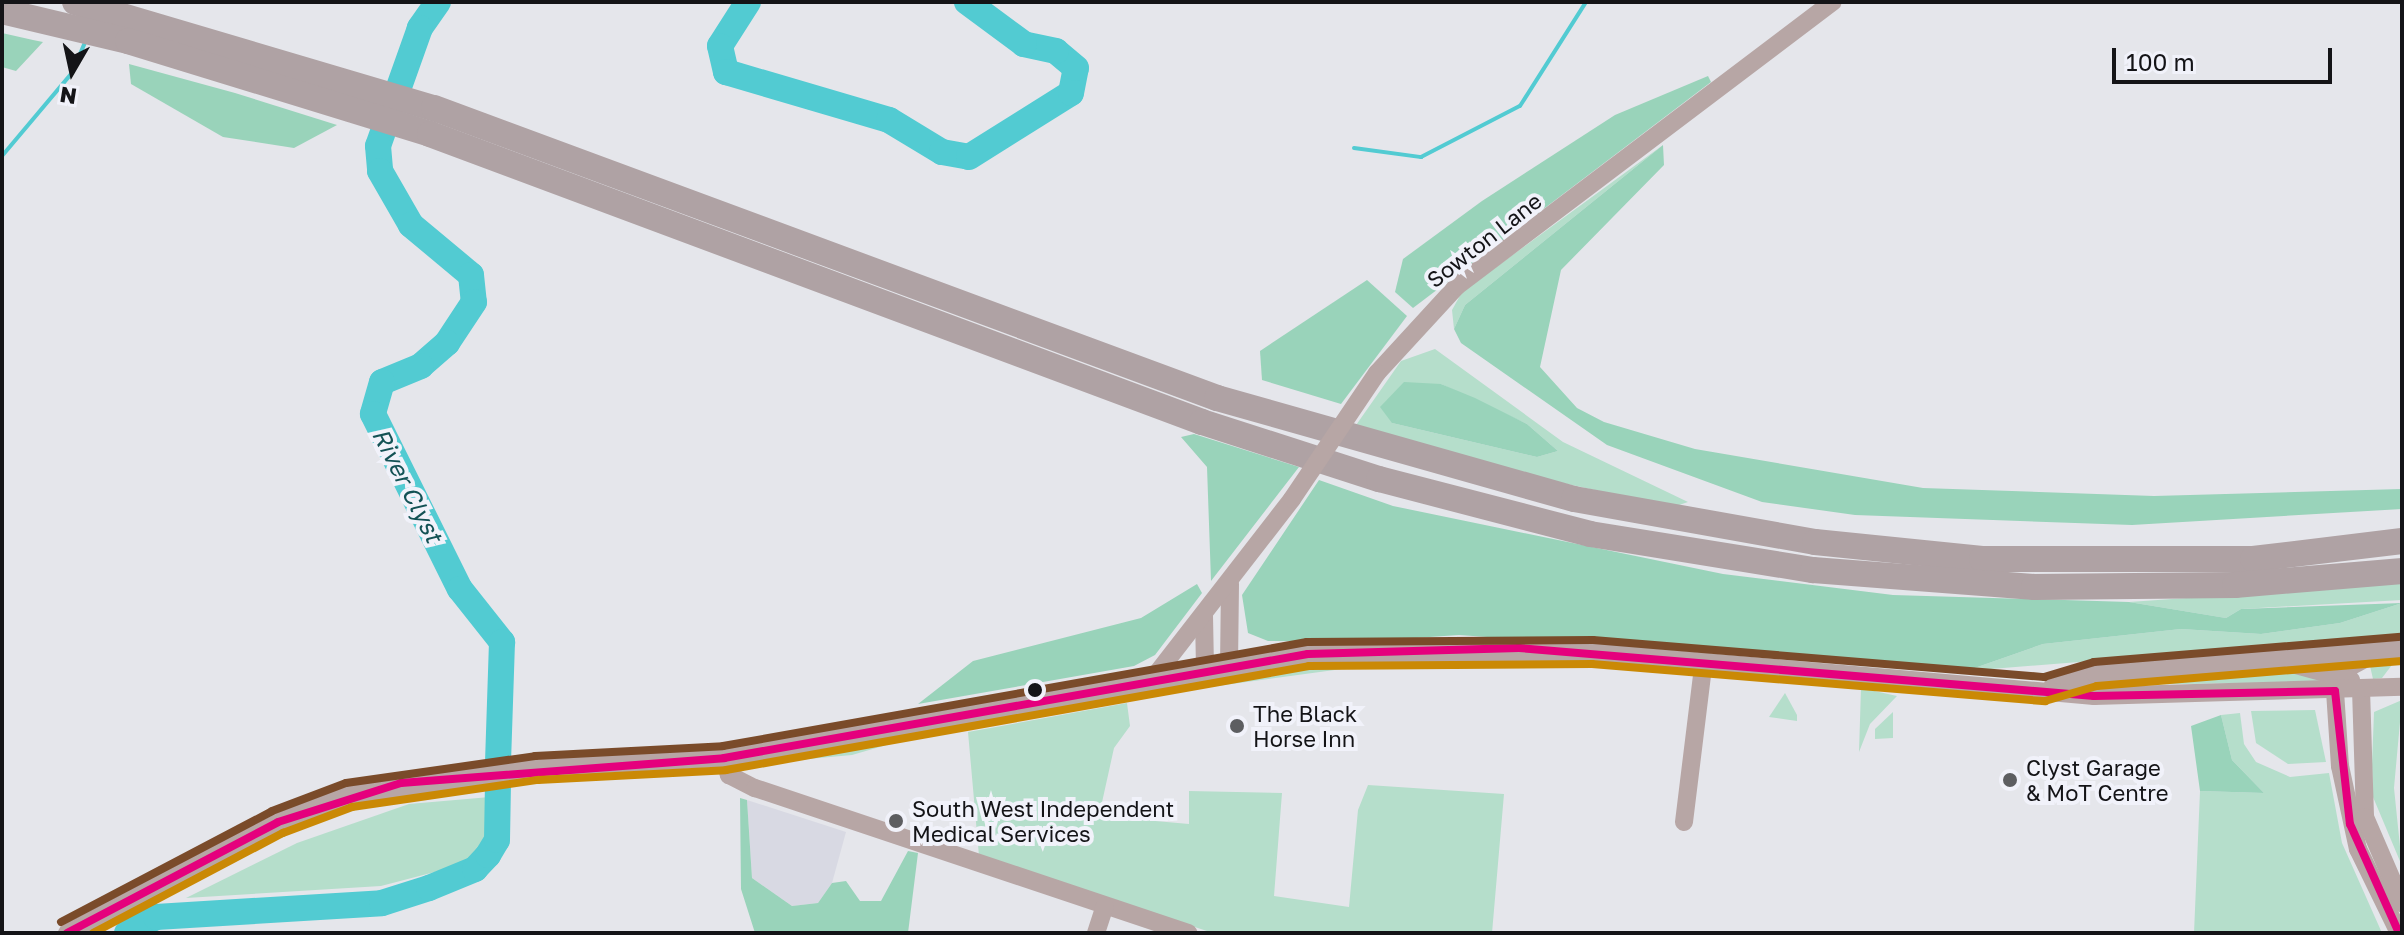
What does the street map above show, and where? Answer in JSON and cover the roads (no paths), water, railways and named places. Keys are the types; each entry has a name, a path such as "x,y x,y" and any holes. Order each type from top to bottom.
{"highway":[{"path":"75,2 132,30 432,121 1217,398 1574,499 1815,542 1982,559 2253,559 2402,541"},
{"path":"2,13 50,22 132,30"},
{"path":"432,121 1202,422 1408,487 1590,534 1813,570 2034,587 2235,585 2402,571"}],"street":[{"name":"Sowton Lane","path":"1154,677 1231,582 1292,499 1377,373 1457,286 1833,2"},
{"path":"1229,666 1231,582"},
{"path":"1204,615 1205,669"},
{"path":"67,933 278,822 349,795 537,768 724,758 1154,677 1360,650 1519,648 1704,659 2094,696 2340,683 2395,649"},
{"path":"2045,689 2095,674 2395,649"},
{"path":"1684,822 1704,659"},
{"path":"2261,662 2361,689 2402,687"},
{"path":"2340,683 2350,824 2399,933"},
{"path":"2361,689 2362,790 2379,852 2402,903"},
{"path":"724,758 729,775 755,788 1188,933"},
{"path":"2379,852 2402,888"},
{"path":"1096,933 1105,906"}],"waterway":[{"name":"River Clyst","path":"438,2 420,28 378,146 380,171 411,225 471,275 474,302 447,343 421,366 382,382 373,414 460,589 502,642 498,760"},
{"name":"River Clyst","path":"748,2 720,46 726,72 889,120 942,152 969,157 1071,93 1076,68 1056,51 1024,44 967,2"},
{"path":"1354,148 1421,157 1520,106 1586,2"},
{"path":"2,156 72,73 86,40"},
{"name":"River Clyst","path":"127,933 156,917 382,903 429,888 475,869 488,855 497,840 498,784"}],"place":[{"name":"The Black Horse Inn","path":"1237,726"},
{"name":"Clyst Garage & MoT Centre","path":"2010,780"},
{"name":"South West Independent Medical Services","path":"896,821"}]}
